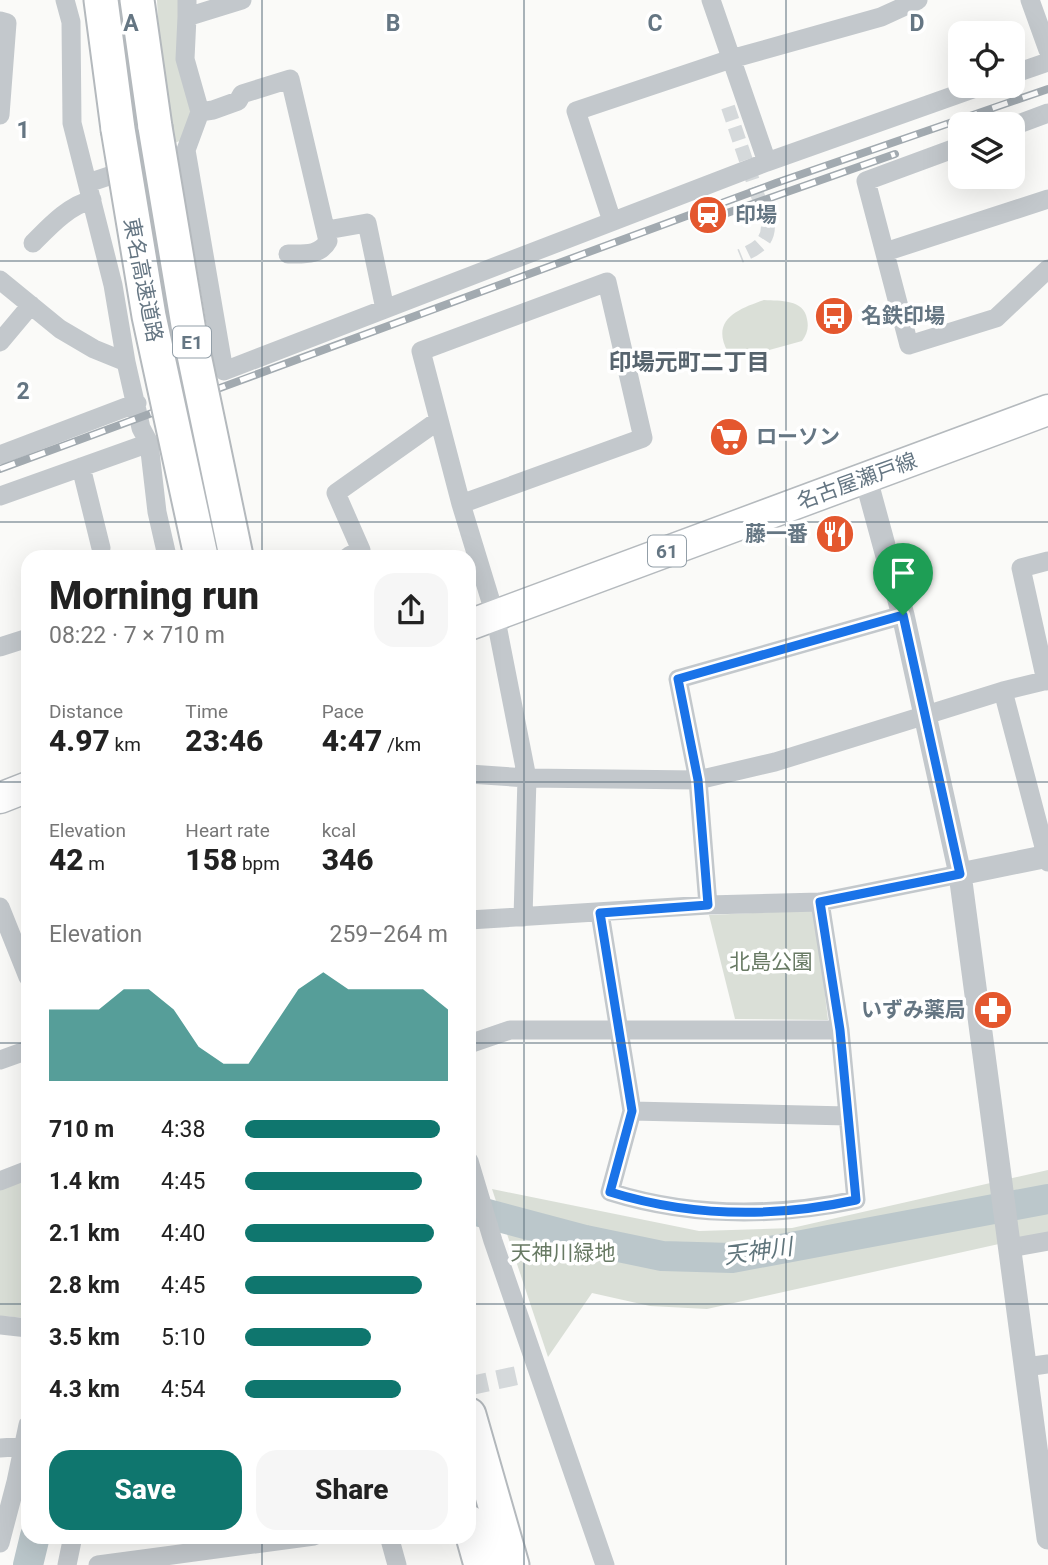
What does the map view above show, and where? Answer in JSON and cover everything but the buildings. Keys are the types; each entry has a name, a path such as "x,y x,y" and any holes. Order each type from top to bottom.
{"highway":[{"name":"東名高速道路","path":"101,0 118,129 149,316 200,550"},
{"name":"東名高速道路","path":"137,0 189,331 235,550"},
{"path":"476,1439 512,1565"},
{"path":"475,1544 481,1565"}],"main road":[{"name":"名古屋瀬戸線","path":"482,620 1048,410"},
{"path":"0,798 21,790"}],"street":[{"path":"65,0 71,22 72,123 113,285 141,428 149,443 157,512 166,550"},
{"path":"242,0 187,9 185,59 200,112 186,150 224,371 767,162 948,98"},
{"path":"711,0 767,162"},
{"path":"612,221 576,111 731,59 881,17 918,0"},
{"path":"1030,0 1048,50"},
{"path":"0,21 7,23 0,115"},
{"path":"1025,70 1048,62"},
{"path":"200,112 238,101 242,94 290,79 328,241 314,253 288,254"},
{"path":"1025,122 1048,113"},
{"path":"33,243 66,213 85,201 90,192 186,150"},
{"path":"948,151 866,181 909,345 996,318 1048,269"},
{"path":"885,252 1048,199"},
{"path":"327,230 367,223 385,309"},
{"path":"0,280 60,329 94,349 126,362"},
{"path":"461,504 643,438 607,282 421,351 461,504 469,550"},
{"path":"0,342 31,305"},
{"path":"0,455 136,403"},
{"path":"361,550 336,493 439,420"},
{"path":"0,496 149,443"},
{"path":"81,467 101,548"},
{"path":"866,479 903,615 960,874 1009,1242 1037,1366 1048,1538"},
{"path":"476,774 527,778 698,780 775,762 1003,691 1047,680 1021,568 1048,561"},
{"path":"476,587 482,620 527,778 523,917"},
{"path":"708,905 698,780 678,679 903,615"},
{"path":"0,647 21,640"},
{"path":"476,920 708,905 820,902 1047,858 1003,691"},
{"path":"600,913 632,1111 610,1192 708,1213 790,1211 856,1200 840,1030 820,902"},
{"path":"0,906 15,946"},
{"path":"476,1042 510,1030 840,1030"},
{"path":"0,1060 21,1052"},
{"path":"632,1111 848,1116"},
{"path":"0,1181 21,1173"},
{"path":"476,1185 532,1373 605,1565"},
{"path":"1009,1242 1048,1241"},
{"path":"0,1325 21,1327"},
{"path":"0,1448 21,1446"},
{"path":"0,1543 21,1462"},
{"path":"67,1565 71,1544"},
{"path":"98,1565 254,1544"},
{"path":"391,1544 397,1565"}],"green space":[{"path":"157,0 178,0 191,114 183,140 171,144 160,61"},
{"path":"764,300 790,302 805,312 808,325 802,341 744,357 728,352 722,332 725,324 736,312"},
{"name":"北島公園","path":"815,910 828,1020 735,1019 709,915"},
{"name":"天神川緑地","path":"1048,1170 1048,1233 707,1309 650,1306 592,1293 548,1357 492,1189 699,1231 792,1228"},
{"path":"21,1180 21,1318 0,1316 0,1188"}],"waterway":[{"name":"天神川","path":"476,1211 585,1240 662,1256 732,1258 1048,1199"},
{"name":"天神川","path":"28,1565 33,1544"}],"tunnel":[{"path":"728,107 768,226 766,237 760,245 740,256"},
{"path":"476,1384 524,1374"}],"railway":[{"path":"0,469 776,183 1048,89"},
{"path":"710,219 895,154"}],"place":[{"name":"印場","path":"708,215"},
{"name":"名鉄印場","path":"834,316"},
{"name":"ローソン","path":"729,437"},
{"name":"藤一番","path":"835,534"},
{"name":"いずみ薬局","path":"993,1010"}],"district":[{"name":"印場元町二丁目","path":"689,362"}],"route":[{"path":"903,615 960,874 820,902 840,1030 856,1200 790,1211 708,1213 610,1192 632,1111 600,913 708,905 698,780 678,679 903,615"}]}
